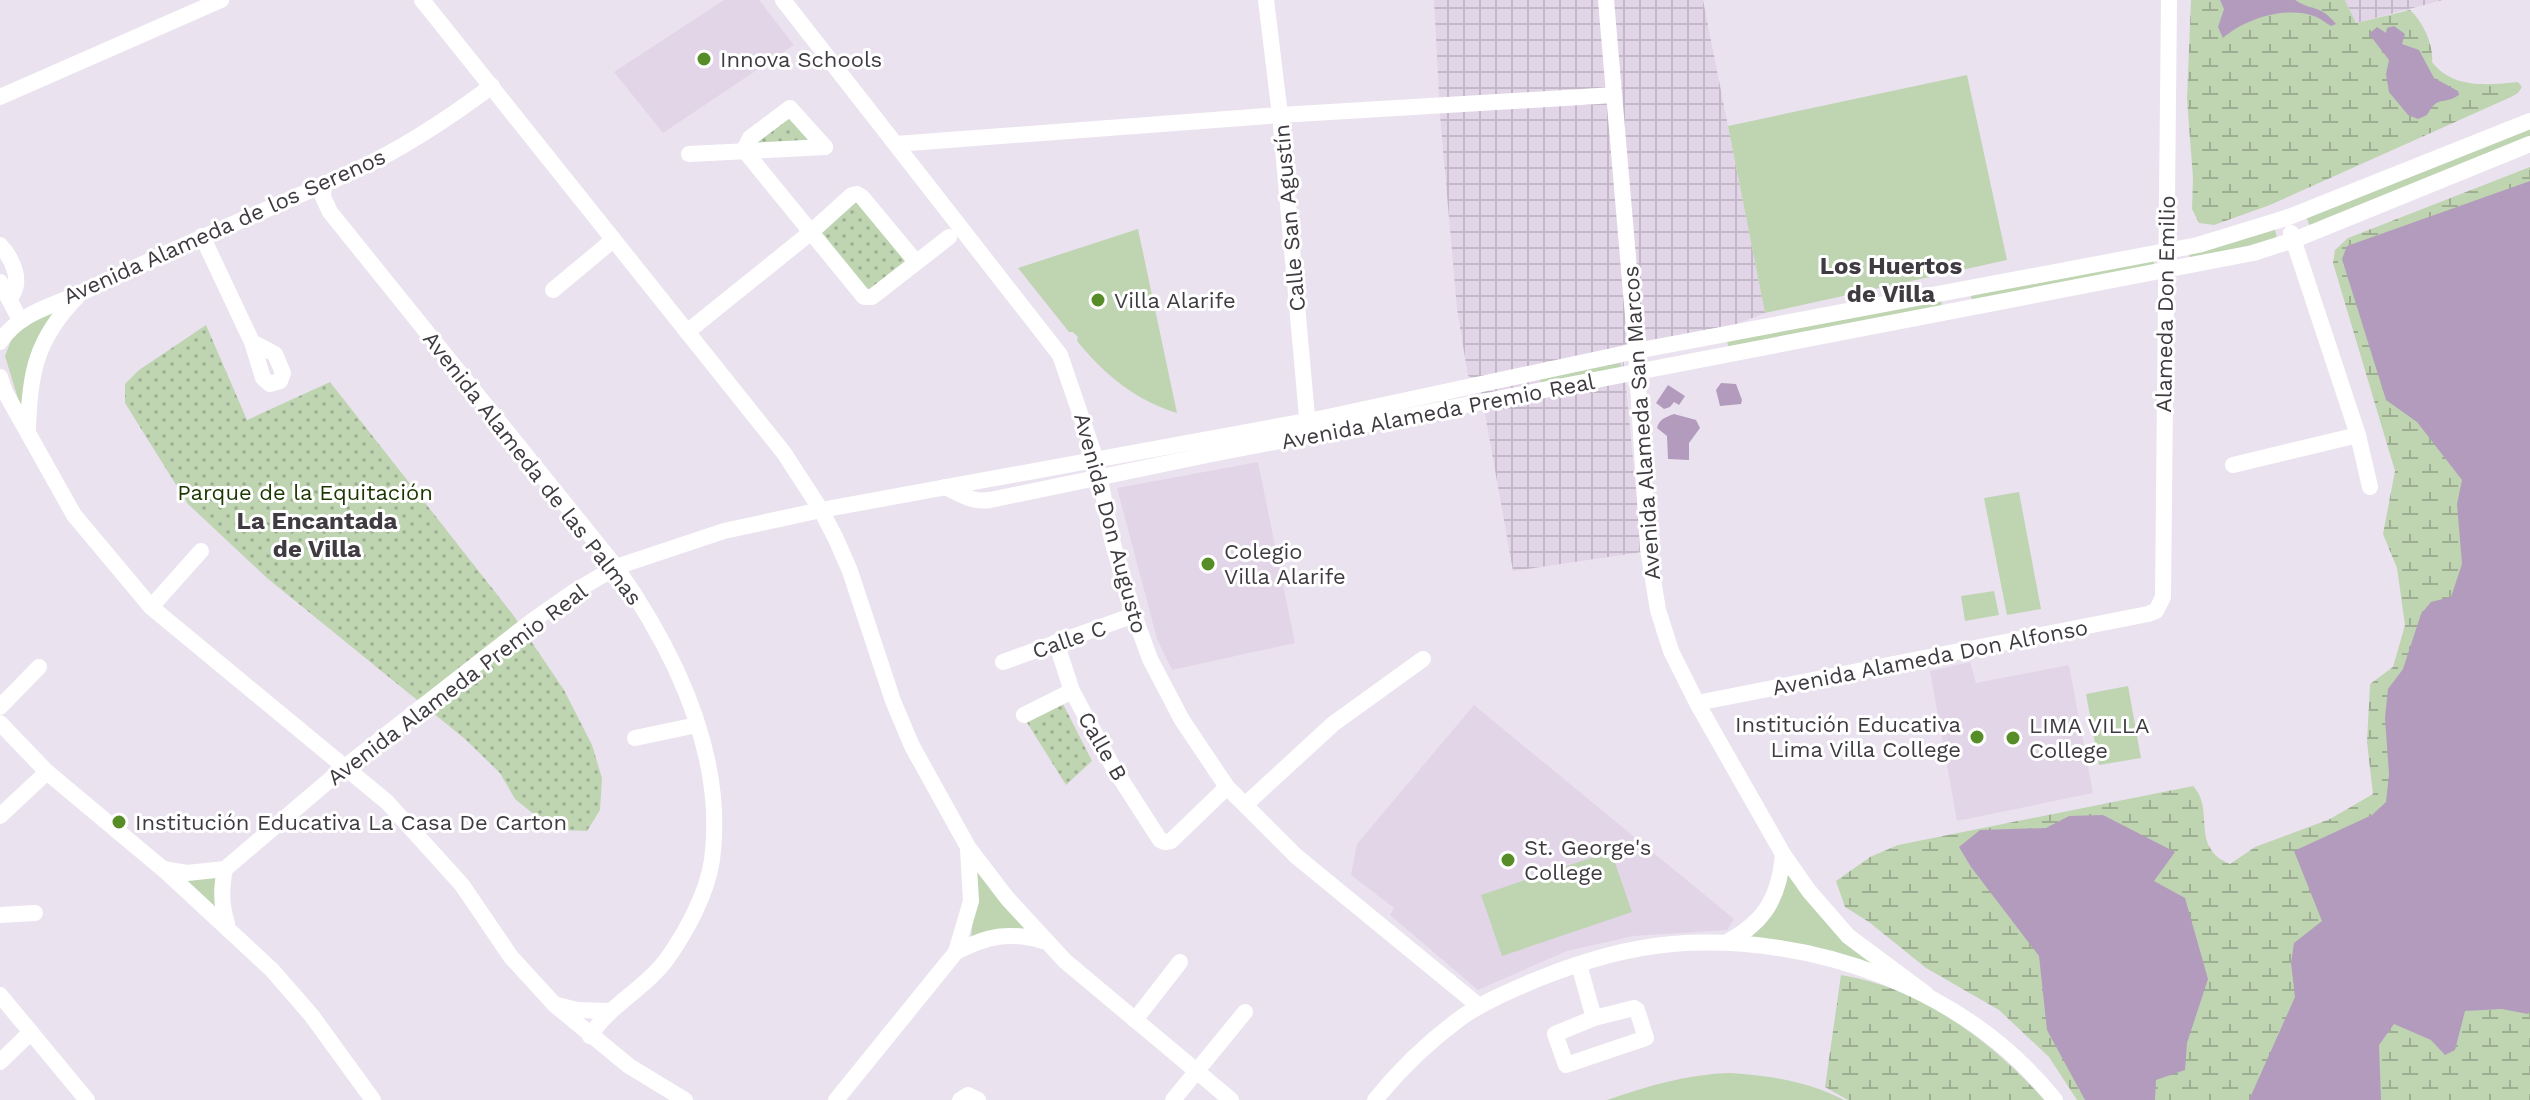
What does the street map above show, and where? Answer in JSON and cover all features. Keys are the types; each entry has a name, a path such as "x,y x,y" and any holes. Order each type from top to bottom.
{"street":[{"path":"0,97 221,0"},
{"path":"422,0 784,453 821,510 850,571 907,735 968,847 1043,941 1231,1100"},
{"name":"Avenida Don Augusto","path":"783,0 1060,355 1096,460 1113,544 1150,659 1182,720 1227,787 1296,856 1479,1006"},
{"name":"Calle San Agustín","path":"1266,0 1280,115 1308,428"},
{"name":"Avenida Alameda San Marcos","path":"1606,0 1652,581 1671,651 1783,854 1809,891 1848,936 1926,994"},
{"name":"Alameda Don Emilio","path":"2159,606 2163,597 2169,0"},
{"name":"Avenida Alameda de los Serenos","path":"0,342 20,320 47,305 82,293 202,236 362,168 492,86"},
{"path":"896,144 1280,115 1614,95"},
{"name":"Avenida Alameda Premio Real","path":"1308,428 1470,386 1636,351 2165,251 2244,233 2530,121"},
{"name":"Avenida Alameda Premio Real","path":"225,869 346,766 532,621 616,567 724,531 821,510 1096,460 1222,444 1474,403 2253,253 2294,240 2530,144"},
{"path":"689,154 744,150 868,299 949,237"},
{"name":"Avenida Alameda de las Palmas","path":"324,184 323,197 330,212 616,567 657,629 697,725 710,772 712,794 712,862 697,906 659,969 609,1011 590,1036"},
{"path":"687,332 810,233 852,195 857,194 916,262"},
{"path":"292,198 330,212"},
{"path":"2286,218 2358,435 2370,487"},
{"path":"202,236 252,342"},
{"path":"553,290 613,240"},
{"path":"0,245 17,277 16,290 9,299"},
{"path":"0,282 20,320"},
{"path":"28,433 31,379 37,356 51,328 82,293"},
{"path":"1523,375 1527,393"},
{"path":"0,377 5,392 74,515 151,607 387,802 462,885 511,957 555,1005 629,1066 685,1100"},
{"path":"1470,386 1474,403"},
{"path":"2233,465 2358,435"},
{"name":"Avenida Alameda Premio Real","path":"945,487 980,502 1100,478 1222,444"},
{"path":"151,607 201,551"},
{"name":"Avenida Alameda Don Alfonso","path":"1697,703 2148,614 2159,606"},
{"name":"Calle C","path":"1003,662 1134,615"},
{"name":"Calle B","path":"1056,642 1072,691 1113,767 1160,840 1171,841 1227,787"},
{"path":"1245,805 1333,724 1423,659"},
{"path":"0,707 39,667"},
{"path":"1024,715 1072,691"},
{"path":"0,723 47,772 227,925 272,970 312,1016 373,1100"},
{"path":"635,738 697,725"},
{"path":"0,816 47,772"},
{"path":"836,1100 956,952 971,901 968,847"},
{"path":"1726,943 1750,928 1770,904 1777,889 1783,854"},
{"path":"163,869 187,873 225,869 221,906 227,925"},
{"path":"0,915 35,913"},
{"path":"956,952 1001,934 1022,935 1043,941"},
{"path":"1375,1100 1398,1071 1430,1042 1479,1006 1513,990 1613,954 1671,944 1726,943 1800,952 1845,964 1926,994 1997,1043 2020,1062 2055,1100"},
{"path":"1135,1020 1180,962"},
{"path":"1579,965 1594,1018"},
{"path":"0,995 87,1100"},
{"path":"555,1005 577,1010 609,1011"},
{"path":"1634,1008 1646,1038 1566,1065 1555,1034 1594,1018 1634,1008"},
{"path":"1173,1100 1245,1012"},
{"path":"0,1062 31,1032"},
{"path":"960,1100 968,1095 978,1100"}],"shaded area":[{"name":"Innova Schools","path":"724,0 759,0 794,45 663,133 614,72"},
{"path":"1434,0 1703,0 1765,313 1734,325 1622,345 1642,552 1513,571 1479,380 1468,376 1457,309 1440,115"},
{"path":"2220,0 2295,0 2325,13 2336,24 2331,26 2303,13 2278,14 2242,25 2223,38 2218,27 2224,9"},
{"path":"2345,0 2443,0 2356,23"},
{"path":"2394,26 2405,34 2402,44 2419,50 2434,78 2458,91 2459,95 2438,102 2427,115 2418,119 2408,115 2389,92 2386,74 2389,60 2369,34 2377,27 2386,33 2387,28"},
{"path":"2530,181 2530,1011 2528,1014 2502,1009 2465,1011 2455,1050 2445,1055 2431,1040 2394,1024 2379,1045 2381,1100 2249,1100 2295,997 2291,963 2294,943 2322,921 2294,851 2372,815 2386,802 2389,774 2385,718 2388,689 2403,669 2421,614 2431,602 2451,597 2462,564 2457,504 2462,480 2417,422 2386,400 2342,259 2347,246"},
{"path":"1721,383 1736,384 1741,404 1720,406 1716,390"},
{"path":"1668,385 1685,396 1679,405 1674,402 1664,409 1656,403"},
{"path":"1674,414 1696,420 1700,428 1689,443 1689,460 1668,459 1667,436 1657,428 1661,420"},
{"name":"Colegio Villa Alarife","path":"1258,462 1295,643 1172,670 1157,639 1117,488"},
{"name":"LIMA VILLA College","path":"1970,662 1976,683 2069,665 2093,793 1957,821 1930,671"},
{"name":"St. George's College","path":"1474,705 1734,919 1727,930 1633,936 1567,951 1478,990 1390,915 1394,908 1351,875 1357,844"},
{"path":"2103,815 2175,852 2154,881 2185,898 2208,979 2187,1043 2185,1070 2156,1080 2155,1100 2085,1100 2047,1030 2039,956 1959,847 1980,830 2046,828 2069,816"}],"green space":[{"path":"2191,0 2345,0 2356,23 2410,10 2426,33 2432,62 2440,71 2460,81 2494,84 2518,82 2522,87 2511,97 2270,205 2214,225 2199,223 2192,209 2193,178 2187,99"},
{"path":"1967,75 2007,260 1765,313 1728,126"},
{"path":"789,116 809,140 759,143 758,141"},
{"path":"2530,128 2530,136 2310,227 2306,216"},
{"path":"2530,167 2530,1100 2077,1100 2049,1057 1999,1010 1926,968 1869,922 1845,907 1836,881 1870,857 1898,845 2193,786 2203,806 2210,848 2230,864 2255,847 2330,819 2373,794 2367,742 2370,684 2393,667 2405,625 2397,568 2383,534 2395,471 2333,263 2335,250 2348,238"},
{"path":"860,202 907,262 868,292 821,234 822,229"},
{"name":"Villa Alarife","path":"1138,229 1177,413 1134,393 1099,365 1018,268"},
{"path":"2275,229 2277,239 2190,260 2189,252"},
{"path":"2153,258 2155,267 1972,303 1971,294"},
{"path":"1941,298 1942,307 1729,350 1727,341"},
{"path":"56,307 22,412 5,356 14,333"},
{"name":"Parque de la Equitación","path":"206,325 247,420 330,382 514,616 564,690 592,745 602,778 600,810 587,831 563,830 536,816 515,799 500,773 465,739 267,578 188,504 125,403 125,384 139,370"},
{"path":"1620,363 1622,370 1541,386 1540,379"},
{"path":"2019,492 2041,609 2007,615 1984,498"},
{"path":"1994,591 1999,615 1965,621 1961,596"},
{"path":"2128,686 2141,758 2099,765 2086,694"},
{"path":"1063,704 1092,761 1066,785 1026,721"},
{"path":"1611,851 1632,912 1502,956 1481,895"},
{"path":"977,872 1030,929 971,939"},
{"path":"1788,872 1881,968 1806,945 1750,938 1764,925"},
{"path":"216,875 217,911 183,877"},
{"path":"1841,975 1899,991 1953,1020 2002,1058 2044,1100 1848,1100 1825,1087"},
{"path":"1731,1073 1789,1080 1844,1100 1607,1100 1668,1082"}],"place":[{"name":"Innova Schools","path":"704,59"},
{"name":"Villa Alarife","path":"1098,300"},
{"name":"Colegio Villa Alarife","path":"1208,564"},
{"name":"Institución Educativa Lima Villa College","path":"1977,737"},
{"name":"LIMA VILLA College","path":"2013,738"},
{"name":"Institución Educativa La Casa De Carton","path":"119,822"},
{"name":"St. George's College","path":"1508,860"}],"district":[{"name":"Los Huertos de Villa","path":"1891,280"},
{"name":"La Encantada de Villa","path":"317,535"}]}
